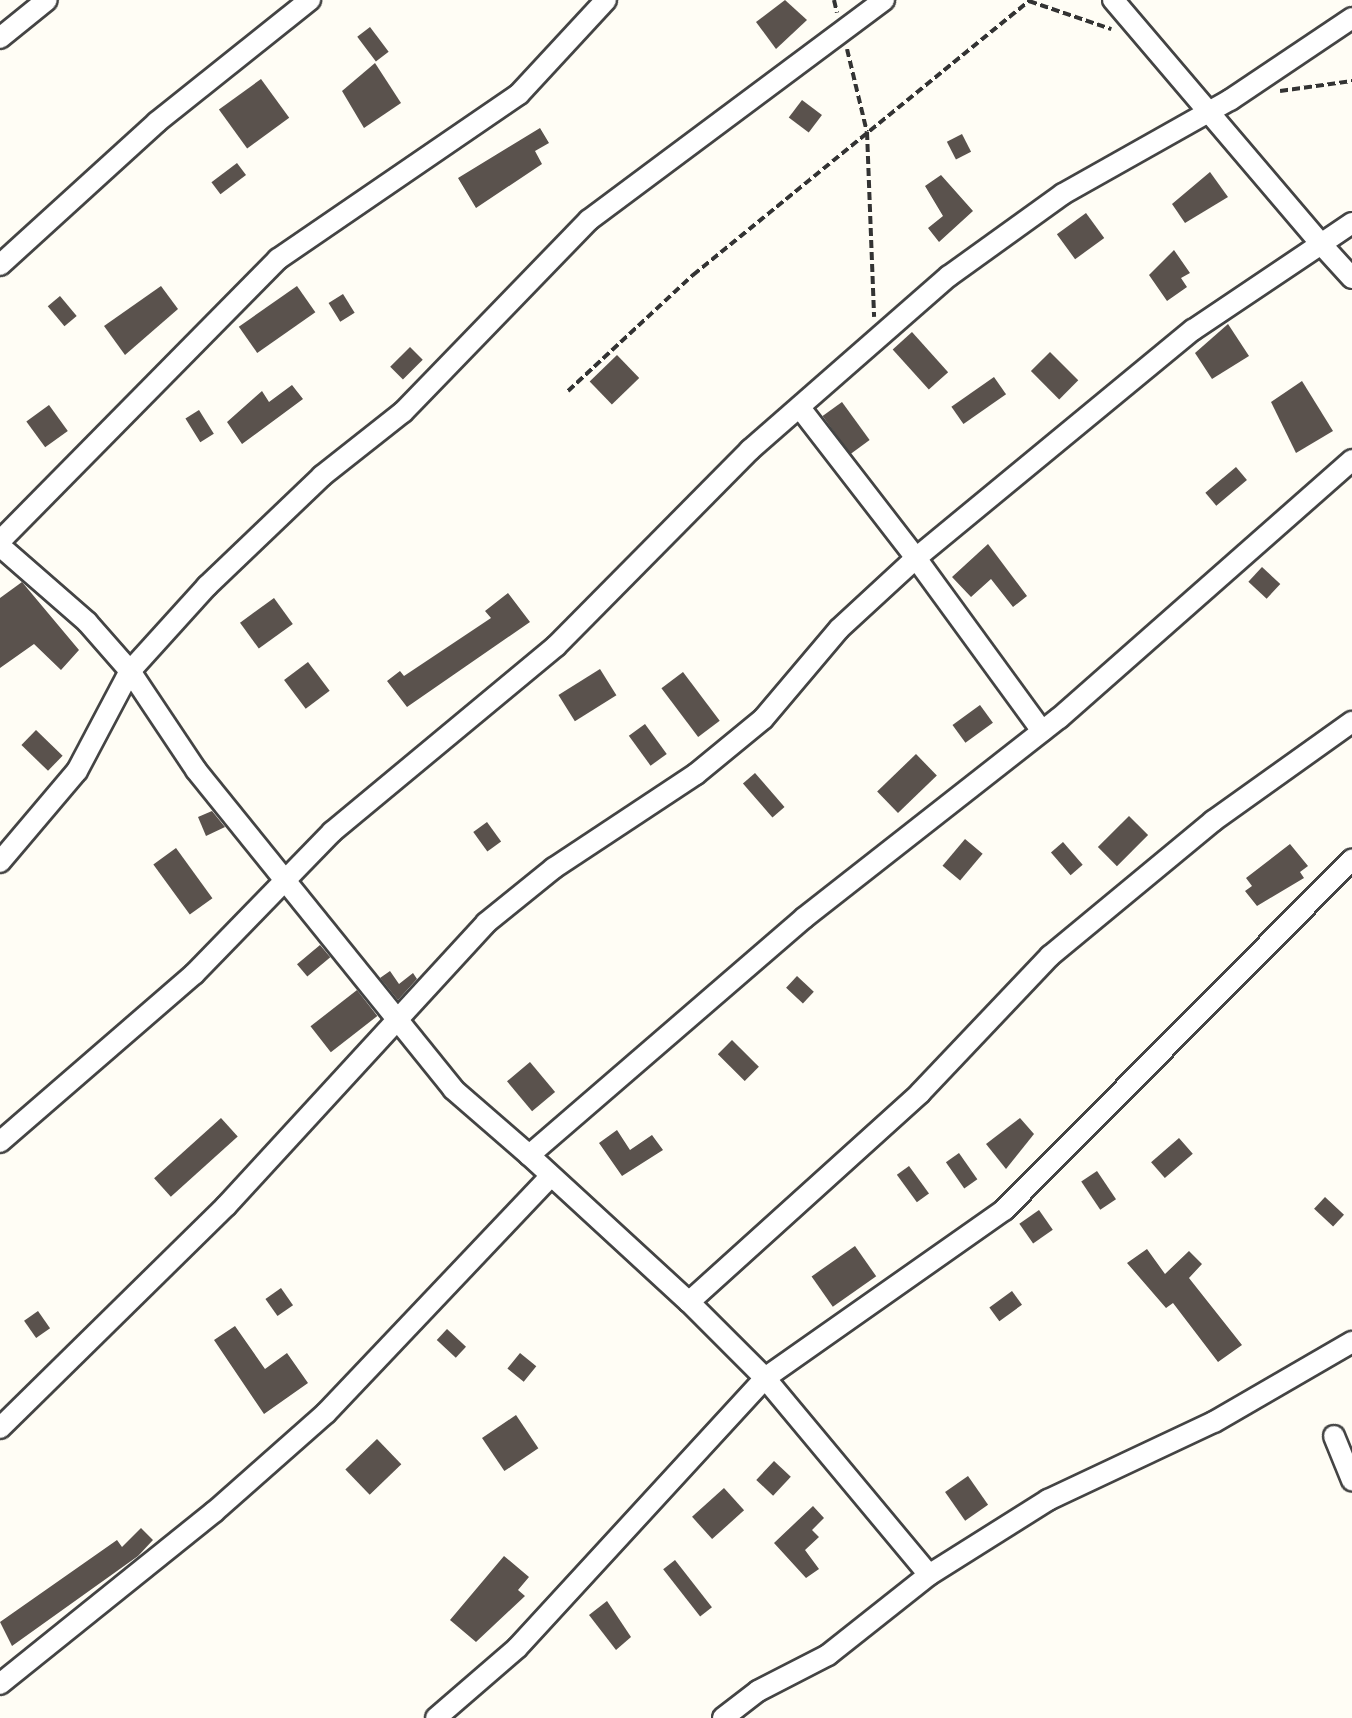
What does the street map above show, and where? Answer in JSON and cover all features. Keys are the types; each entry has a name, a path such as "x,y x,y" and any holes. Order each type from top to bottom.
{"street":[{"path":"0,38 47,0"},
{"path":"0,265 157,122 310,0"},
{"path":"606,0 519,94 278,259 0,544 87,622 130,671 196,770 288,878 453,1089 689,1302 765,1378 929,1575"},
{"path":"0,862 77,771 130,671 207,586 322,476 403,412 589,220 884,0"},
{"path":"1113,0 1352,278"},
{"path":"0,1142 194,974 343,822 556,646 800,408 949,276 1063,194 1211,111 1352,18"},
{"path":"0,1428 226,1206 486,923 554,868 696,774 763,719 839,629 916,558 1193,330 1352,223"},
{"path":"800,408 916,558 1042,731"},
{"path":"529,1155 804,918 1042,731 1352,460"},
{"path":"689,1302 920,1093 1050,956 1213,821 1352,722"},
{"path":"436,1718 517,1648 765,1378 1004,1210 1352,859"},
{"path":"0,1684 214,1512 326,1413 549,1178"},
{"path":"723,1718 758,1691 828,1655 929,1575 1048,1500 1227,1416 1352,1342"},
{"path":"1334,1436 1352,1480"}],"path":[{"path":"568,391 693,275 1028,0 1151,43"},
{"path":"843,32 867,132 875,341"},
{"path":"1267,93 1352,81"}],"building":[{"path":"785,0 807,20 776,49 756,22"},
{"path":"370,27 389,52 376,61 357,37"},
{"path":"375,63 401,103 364,128 342,91"},
{"path":"261,79 289,118 247,148 219,110"},
{"path":"802,100 822,115 809,133 789,118"},
{"path":"540,128 549,143 535,151 542,164 476,208 458,178"},
{"path":"962,134 971,152 956,160 947,142"},
{"path":"237,163 246,175 220,194 211,182"},
{"path":"1210,172 1228,197 1185,223 1172,204"},
{"path":"941,175 973,211 939,242 928,228 943,216 925,186"},
{"path":"1086,213 1104,238 1075,259 1057,234"},
{"path":"1174,250 1190,273 1181,278 1187,287 1167,301 1149,275"},
{"path":"161,286 178,309 125,355 104,326"},
{"path":"297,286 315,312 257,353 239,327"},
{"path":"343,294 355,313 340,322 329,303"},
{"path":"60,296 77,316 64,326 48,306"},
{"path":"1228,324 1249,356 1212,379 1195,353"},
{"path":"912,332 948,372 929,390 893,349"},
{"path":"410,347 423,360 403,380 390,367"},
{"path":"1050,352 1078,380 1059,399 1031,371"},
{"path":"617,355 639,378 612,404 590,381"},
{"path":"994,377 1006,394 963,424 951,407"},
{"path":"1302,381 1333,431 1296,453 1271,402"},
{"path":"292,385 303,399 242,444 227,422 262,391 269,402"},
{"path":"842,402 870,440 850,454 823,416"},
{"path":"49,405 68,431 45,447 26,421"},
{"path":"199,410 214,434 200,442 185,418"},
{"path":"1236,467 1247,480 1216,506 1205,493"},
{"path":"988,544 1027,596 1013,607 991,579 971,597 952,577"},
{"path":"1262,567 1280,584 1267,599 1248,582"},
{"path":"22,582 79,650 61,670 34,644 0,668 0,598"},
{"path":"508,593 530,622 407,707 387,681 400,671 404,676 491,618 485,611"},
{"path":"274,598 293,624 259,649 240,623"},
{"path":"308,662 330,691 306,709 284,680"},
{"path":"600,669 616,695 575,721 558,695"},
{"path":"683,672 720,721 698,737 661,688"},
{"path":"980,705 993,723 965,743 952,725"},
{"path":"645,724 667,754 651,766 629,736"},
{"path":"36,730 63,756 48,771 21,745"},
{"path":"916,754 937,776 898,813 877,792"},
{"path":"755,773 785,807 772,817 743,783"},
{"path":"212,811 225,827 206,836 198,817"},
{"path":"1129,816 1148,835 1117,866 1098,847"},
{"path":"487,822 501,841 487,851 473,832"},
{"path":"965,839 983,854 960,881 943,866"},
{"path":"1063,842 1083,865 1071,875 1051,852"},
{"path":"1290,844 1308,866 1300,872 1304,878 1257,906 1245,891 1252,886 1246,878"},
{"path":"176,848 212,898 190,915 153,864"},
{"path":"320,945 330,957 307,977 297,964"},
{"path":"390,971 399,984 413,973 417,979 398,1000 380,978"},
{"path":"797,976 814,992 803,1003 786,988"},
{"path":"357,990 377,1016 331,1052 311,1026"},
{"path":"732,1040 759,1067 745,1081 718,1054"},
{"path":"530,1062 555,1092 532,1111 507,1081"},
{"path":"221,1118 238,1137 171,1197 154,1178"},
{"path":"1020,1118 1034,1134 1006,1169 986,1144"},
{"path":"617,1130 630,1150 652,1135 663,1150 622,1176 599,1143"},
{"path":"1179,1138 1193,1154 1165,1178 1151,1162"},
{"path":"959,1153 977,1179 964,1188 946,1162"},
{"path":"909,1166 929,1194 917,1202 897,1175"},
{"path":"1097,1171 1116,1199 1100,1210 1081,1182"},
{"path":"1325,1197 1344,1215 1333,1226 1314,1209"},
{"path":"1039,1210 1053,1230 1033,1243 1019,1224"},
{"path":"855,1246 876,1276 833,1307 812,1276"},
{"path":"1147,1249 1165,1274 1189,1251 1202,1264 1189,1278 1242,1345 1218,1362 1173,1303 1166,1308 1127,1263"},
{"path":"281,1288 293,1305 277,1316 265,1299"},
{"path":"1012,1291 1022,1305 999,1321 989,1307"},
{"path":"38,1311 50,1328 36,1338 24,1321"},
{"path":"235,1326 265,1369 287,1353 308,1383 264,1414 214,1340"},
{"path":"447,1329 466,1347 456,1358 437,1340"},
{"path":"520,1353 536,1366 524,1382 507,1369"},
{"path":"516,1415 538,1448 504,1471 482,1438"},
{"path":"377,1439 401,1464 370,1495 345,1470"},
{"path":"774,1461 791,1477 773,1496 756,1480"},
{"path":"968,1476 988,1505 965,1521 945,1492"},
{"path":"724,1488 744,1510 712,1539 692,1517"},
{"path":"813,1506 824,1518 812,1530 819,1537 805,1550 819,1569 806,1578 774,1543"},
{"path":"141,1528 153,1540 138,1556 12,1646 0,1622 117,1540 122,1547"},
{"path":"504,1556 529,1577 518,1590 525,1596 476,1642 450,1620"},
{"path":"675,1560 712,1607 700,1617 663,1569"},
{"path":"607,1601 631,1637 616,1650 589,1615"}]}
